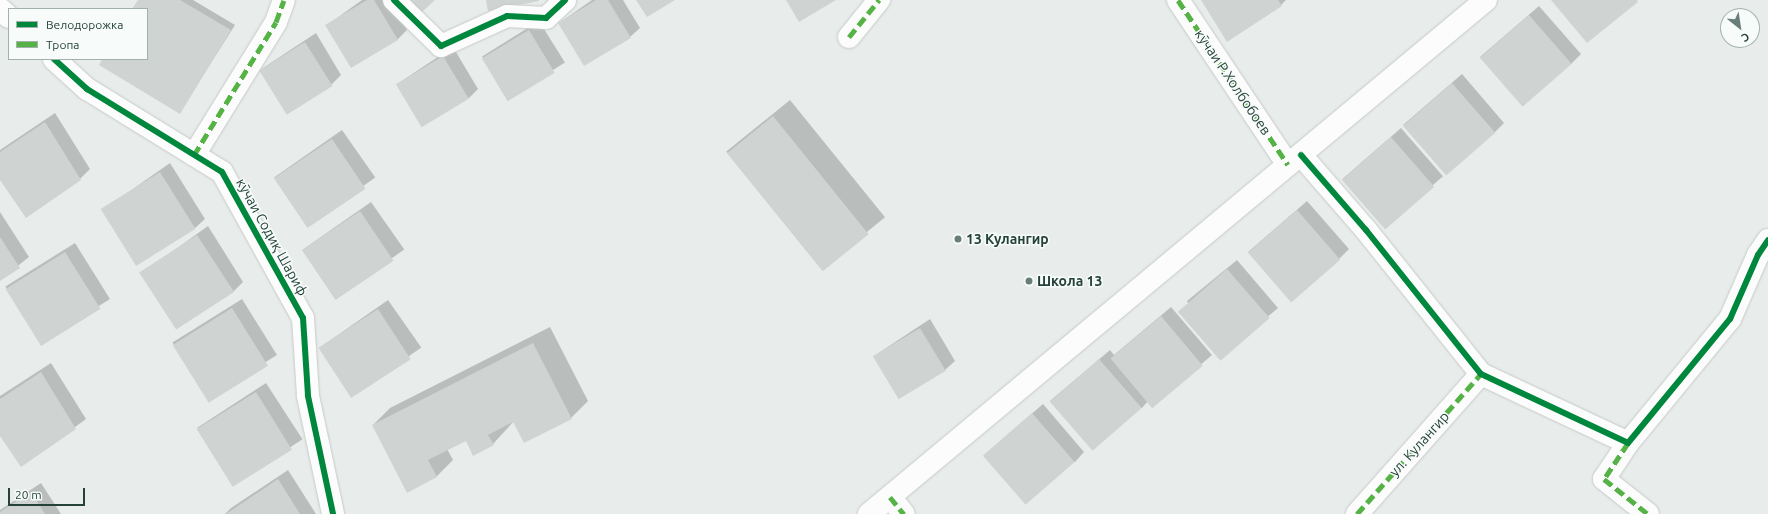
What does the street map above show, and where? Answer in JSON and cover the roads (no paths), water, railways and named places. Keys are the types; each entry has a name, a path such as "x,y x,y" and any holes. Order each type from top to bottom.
{"street":[{"path":"194,155 276,22 284,0"},
{"path":"394,0 441,46 507,16 546,18 565,0"},
{"path":"849,37 879,0"},
{"name":"кӯчаи Р.Холбобоев","path":"1178,0 1294,160 1366,230 1481,374"},
{"path":"869,514 1486,0"},
{"path":"0,9 8,16"},
{"name":"кӯчаи Содиқ Шариф","path":"55,60 87,89 222,172 303,318 308,396 333,514"},
{"path":"1648,514 1604,479 1628,443 1730,319 1758,255 1768,240"},
{"path":"1481,374 1628,443"},
{"name":"ул. Кулангир","path":"1357,514 1481,374"},
{"path":"890,497 904,514"}],"place":[{"name":"13 Кулангир","path":"958,239"},
{"name":"Школа 13","path":"1029,281"}]}
